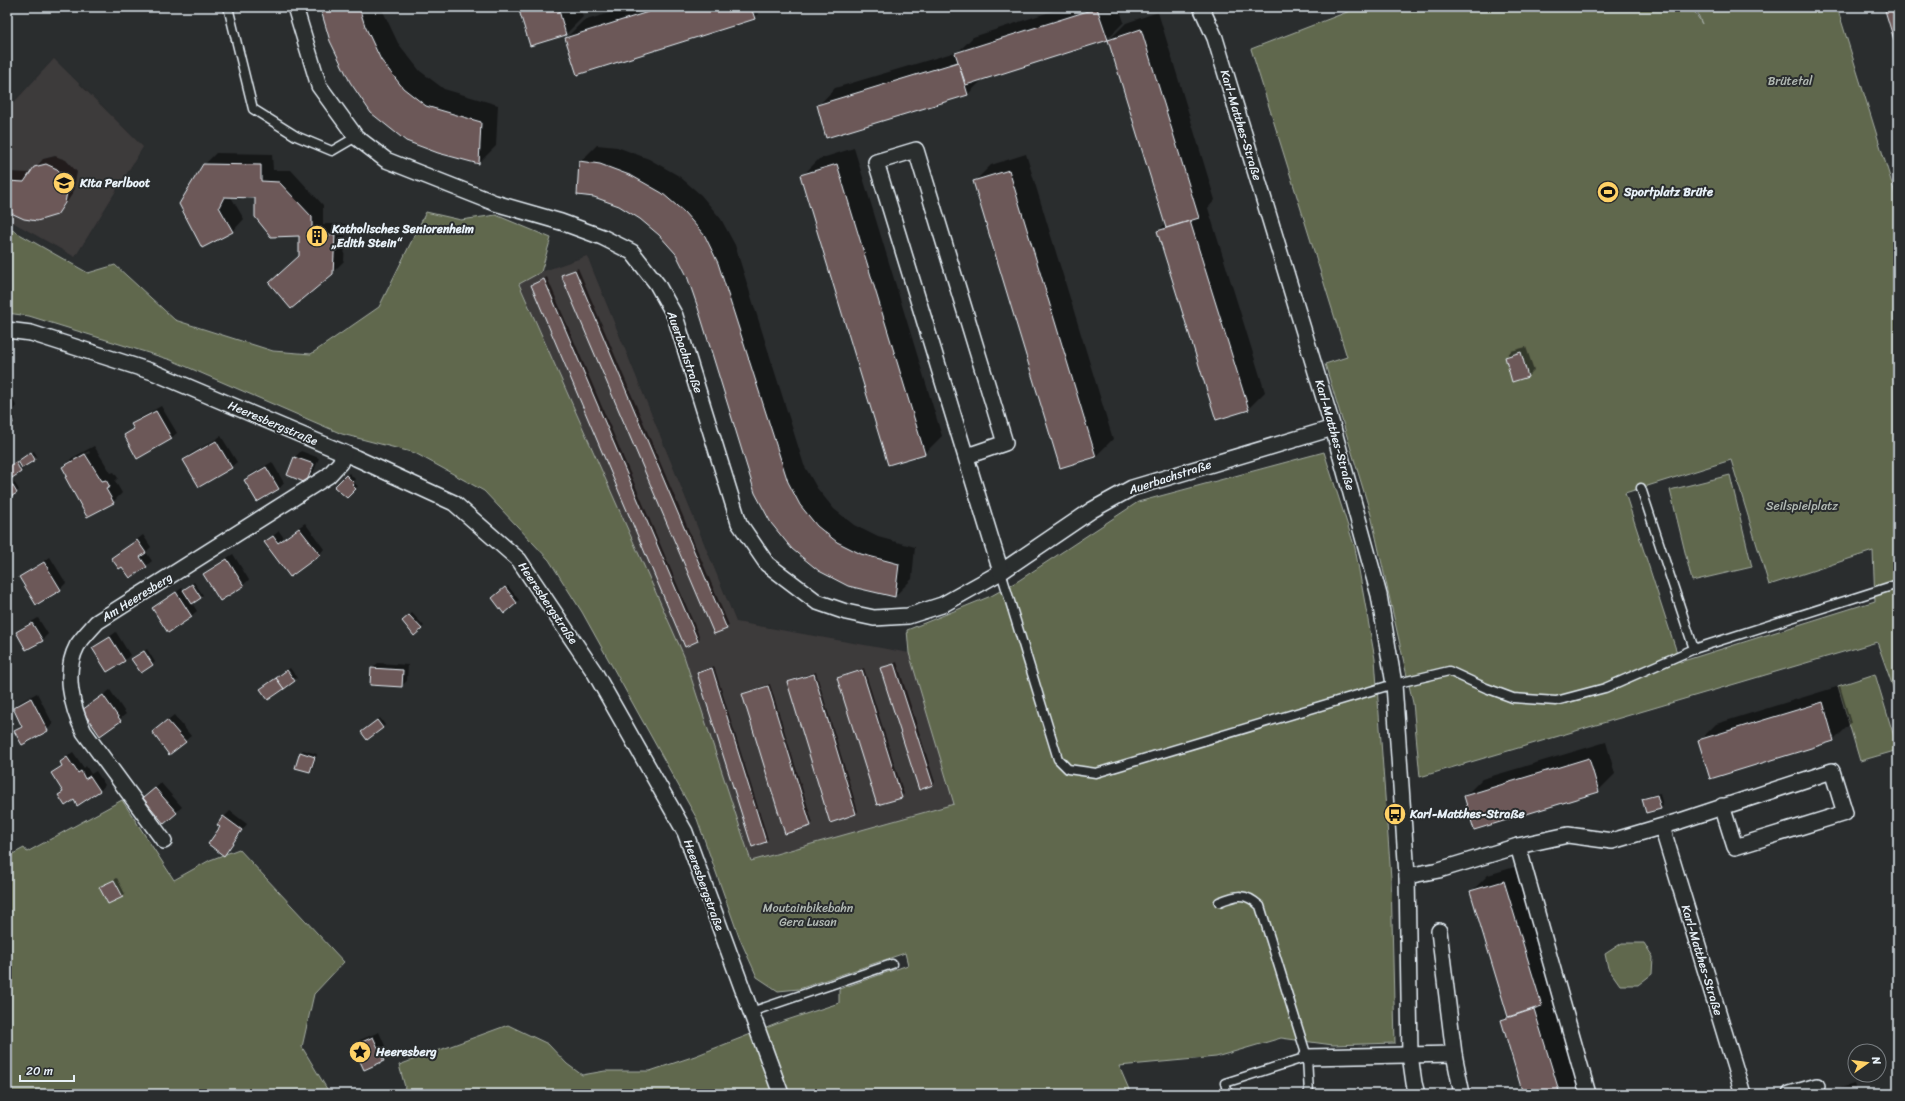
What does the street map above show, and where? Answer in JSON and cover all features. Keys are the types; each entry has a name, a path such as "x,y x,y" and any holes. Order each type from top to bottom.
{"street":[{"name":"Auerbachstraße","path":"295,7 319,86 356,137 386,160 496,203 561,222 602,237 632,252 657,284 675,316 739,523 767,564 817,602 846,612 874,618 908,616 942,605 1001,572 1092,510 1132,488 1334,428"},
{"name":"Karl-Matthes-Straße","path":"1200,7 1215,38 1334,428 1379,595 1394,684 1407,876 1410,1055 1417,1094"},
{"path":"967,456 1005,443 916,150 876,162 967,456 1001,572"},
{"name":"Heeresbergstraße","path":"7,330 31,333 153,372 344,453 454,503 519,560 595,673 685,832 781,1094"},
{"name":"Am Heeresberg","path":"164,841 84,732 75,715 69,676 77,647 97,622 328,476 340,462 344,453"},
{"path":"1407,876 1439,870 1518,846 1568,835 1612,841 1662,827 1722,806 1832,771 1846,813 1735,847 1722,806"},
{"name":"Karl-Matthes-Straße","path":"1662,827 1743,1094"},
{"path":"1518,846 1588,1094"},
{"path":"1439,931 1454,1054 1462,1094"},
{"path":"1307,1057 1454,1054"},
{"path":"1790,1094 1817,1086"}],"lane":[{"path":"228,7 253,109 296,136 332,151 356,137"},
{"path":"1641,488 1694,649"},
{"path":"1001,572 1058,758 1068,769 1096,773 1394,684 1449,671 1486,688 1513,698 1556,702 1605,688 1694,649 1898,584"},
{"path":"1219,902 1242,895 1252,898 1260,906 1307,1057 1309,1094 1317,1094"},
{"path":"751,1012 892,964"},
{"path":"1228,1094 1225,1083 1307,1057"}],"shaded area":[{"name":"Kita Perlboot","path":"54,59 143,147 75,257 7,219 7,110"},
{"path":"587,256 736,622 909,653 954,804 751,861 684,656 519,283 541,272"}],"green space":[{"path":"1360,7 1692,7 1702,24 1695,7 1837,7 1898,203 1898,701 1877,642 1420,777 1413,703 1371,515 1325,364 1347,357 1251,49","holes":["1731,460 1769,585 1873,551 1875,601 1680,662 1625,493"]},
{"name":"Moutainbikebahn Gera Lusan","path":"426,212 461,220 496,215 551,238 541,272 519,284 684,656 751,861 954,804 909,653 907,630 991,596 1018,581 1138,502 1324,452 1355,548 1375,659 1391,878 1395,1043 1333,1045 1281,1038 1216,1057 1119,1066 1131,1094 401,1094 405,1087 399,1065 508,1025 548,1044 567,1064 582,1075 605,1071 650,1071 695,1056 784,1021 839,1003 839,989 908,965 905,953 799,989 778,991 757,977 739,937 697,819 582,612 549,560 484,491 415,453 342,434 171,360 29,316 7,313 7,227 88,273 115,265 175,320 273,351 311,354 379,307"},
{"path":"1730,475 1752,567 1692,581 1670,490"},
{"path":"1875,674 1898,750 1860,761 1838,686"},
{"path":"122,800 174,880 210,860 239,849 344,962 314,994 302,1047 330,1094 7,1094 7,857 24,848 27,852"},
{"path":"1622,943 1644,943 1653,957 1652,974 1638,985 1620,985 1608,968 1605,954"}],"building":[{"path":"320,7 359,7 365,26 381,60 403,88 426,106 481,122 479,164 438,153 406,141 371,113 350,82 330,41"},
{"path":"518,7 558,7 566,35 530,46"},
{"path":"664,7 751,7 755,19 577,75 565,38"},
{"path":"1884,7 1898,7 1898,53"},
{"path":"1097,8 1108,40 966,85 955,53"},
{"path":"1141,29 1199,218 1166,228 1108,40"},
{"path":"958,62 968,95 826,138 817,105"},
{"path":"579,161 600,164 632,176 662,193 684,212 705,236 718,263 788,482 800,505 817,526 837,542 861,554 899,564 895,597 848,586 819,571 792,549 771,523 755,493 698,308 687,276 676,254 659,235 640,219 619,206 594,197 577,195"},
{"path":"46,164 57,169 69,181 65,203 57,215 37,221 24,219 11,213 7,209 7,193 9,192 7,189 7,181 24,182 34,167"},
{"name":"Katholisches Seniorenheim „Edith Stein“","path":"203,164 261,165 261,181 279,182 312,217 312,235 335,235 333,274 291,309 269,283 299,256 299,236 271,237 255,217 255,198 224,197 219,207 233,232 202,248 179,204"},
{"path":"837,164 925,454 888,465 800,175"},
{"path":"1009,170 1096,457 1060,468 973,181"},
{"path":"1190,221 1249,410 1216,420 1157,231"},
{"path":"575,270 727,629 714,634 561,275"},
{"path":"544,279 698,641 685,647 531,285"},
{"path":"1521,352 1528,377 1512,382 1505,357"},
{"path":"7,403 11,413 7,415"},
{"path":"156,411 172,439 137,459 124,435 134,429 131,424"},
{"path":"10,414 13,423 7,425 7,415"},
{"path":"216,441 232,468 199,487 183,460"},
{"path":"31,452 35,460 22,468 18,461"},
{"path":"85,454 102,481 106,480 110,487 106,489 114,503 87,517 65,477 67,476 62,467"},
{"path":"294,457 314,464 306,483 287,475"},
{"path":"16,462 21,472 9,480 7,467"},
{"path":"266,467 279,489 257,502 244,480"},
{"path":"346,475 354,483 352,485 356,489 347,498 334,487"},
{"path":"7,476 17,493 7,499"},
{"path":"299,528 320,555 290,577 264,542 273,536 278,543"},
{"path":"137,540 146,553 140,557 147,567 130,578 122,567 119,569 111,558"},
{"path":"227,559 244,586 220,601 203,574"},
{"path":"44,562 61,590 36,605 19,577"},
{"path":"192,584 201,598 192,604 183,590"},
{"path":"505,587 517,603 504,614 492,598"},
{"path":"176,592 192,617 168,633 152,608"},
{"path":"409,615 422,629 414,636 402,621"},
{"path":"32,623 43,641 26,650 16,632"},
{"path":"110,637 125,661 107,672 92,648"},
{"path":"144,651 153,665 141,673 131,659"},
{"path":"894,664 933,785 919,790 880,668"},
{"path":"371,668 403,670 402,687 370,685"},
{"path":"712,668 766,842 752,847 697,673"},
{"path":"287,670 295,681 284,689 276,678"},
{"path":"862,670 902,798 877,805 837,678"},
{"path":"814,674 856,814 830,823 787,682"},
{"path":"276,678 284,689 268,700 260,689"},
{"path":"768,686 811,826 785,834 742,694"},
{"path":"103,695 121,721 100,736 82,710"},
{"path":"31,698 48,731 22,745 14,731 22,727 13,708"},
{"path":"1823,702 1834,741 1710,779 1698,740"},
{"path":"167,720 186,742 169,755 152,732"},
{"path":"377,720 383,728 367,740 361,732"},
{"path":"300,752 315,757 310,772 295,768"},
{"path":"67,757 78,773 81,771 85,779 90,776 100,791 77,806 74,800 65,806 58,795 63,792 51,773 62,766 60,762"},
{"path":"1589,758 1599,792 1474,830 1464,796"},
{"path":"155,788 177,813 164,824 143,798"},
{"path":"1657,795 1661,809 1646,813 1642,799"},
{"path":"223,816 242,830 224,856 208,844 220,827 217,825"},
{"path":"114,880 123,897 108,904 99,887"},
{"path":"1504,881 1542,1006 1508,1017 1470,891"},
{"path":"1534,1009 1560,1094 1523,1094 1501,1020"},
{"path":"373,1037 384,1061 364,1070 353,1046"}],"place":[{"name":"Kita Perlboot","path":"64,183"},
{"name":"Sportplatz Brüte","path":"1608,192"},
{"name":"Katholisches Seniorenheim „Edith Stein“","path":"317,236"},
{"name":"Karl-Matthes-Straße","path":"1395,814"},
{"name":"Heeresberg","path":"360,1052"}],"park label":[{"name":"Brütetal","path":"1790,81"},
{"name":"Seilspielplatz","path":"1802,506"}]}
